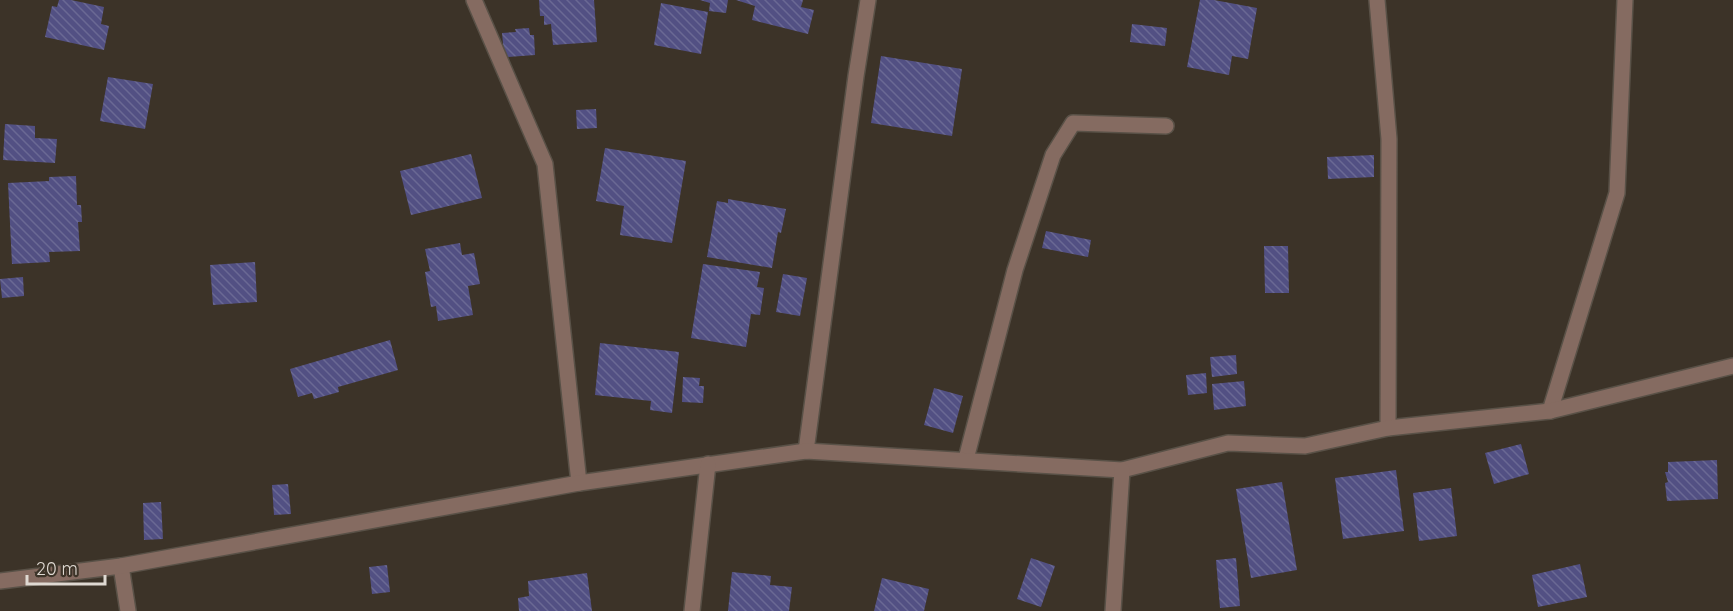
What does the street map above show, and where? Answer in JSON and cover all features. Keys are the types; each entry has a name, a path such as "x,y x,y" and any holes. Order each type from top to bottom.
{"street":[{"path":"474,0 545,164 579,483"},
{"path":"806,451 868,0"},
{"path":"1377,0 1389,139 1388,428"},
{"path":"1550,411 1617,193 1624,0"},
{"path":"966,459 1015,270 1053,155 1073,123 1166,126"},
{"path":"0,581 121,566 579,483 806,451 1122,470 1228,443 1305,446 1388,428 1550,411 1733,366"},
{"path":"692,611 708,464"},
{"path":"1113,611 1122,470"},
{"path":"121,566 128,611"}],"building":[{"path":"59,0 71,0 104,7 101,24 109,26 104,50 45,37 52,6 57,7"},
{"path":"539,0 594,0 597,42 553,45 551,24 544,25 544,16 540,16"},
{"path":"700,0 728,0 726,13 709,11 710,3"},
{"path":"736,0 803,0 801,7 814,10 808,34 752,20 755,6"},
{"path":"1200,0 1214,0 1257,8 1248,59 1232,56 1229,75 1187,67"},
{"path":"661,3 708,12 701,54 654,45"},
{"path":"1132,24 1167,28 1165,46 1130,42"},
{"path":"529,28 530,35 534,35 535,55 507,57 504,54 502,33"},
{"path":"881,56 962,69 952,136 871,123"},
{"path":"108,77 153,84 145,129 100,121"},
{"path":"596,109 597,128 577,129 576,110"},
{"path":"5,124 35,126 35,138 57,139 55,163 3,160"},
{"path":"605,148 686,161 672,243 620,235 624,206 596,201"},
{"path":"471,154 482,198 411,215 400,171"},
{"path":"1374,155 1374,177 1328,179 1327,157"},
{"path":"76,176 77,205 81,205 82,222 78,222 80,251 49,252 50,262 12,264 8,183 49,181 49,177"},
{"path":"728,199 786,209 781,233 778,232 772,268 707,257 717,201 728,203"},
{"path":"1046,231 1091,240 1088,257 1042,248"},
{"path":"460,243 462,255 474,253 480,284 468,286 473,315 438,321 436,306 431,307 425,272 430,271 425,249"},
{"path":"1264,246 1288,246 1289,293 1265,293"},
{"path":"255,262 257,302 213,305 210,265"},
{"path":"703,264 760,272 757,287 764,288 760,315 751,314 746,347 691,338"},
{"path":"783,274 807,278 800,316 776,312"},
{"path":"23,277 24,296 2,298 0,279"},
{"path":"390,340 398,370 338,387 339,392 314,399 312,393 298,397 290,369"},
{"path":"600,343 679,352 672,413 650,410 651,401 595,395"},
{"path":"1236,355 1237,374 1212,377 1210,357"},
{"path":"1206,373 1207,393 1188,395 1186,375"},
{"path":"683,377 700,378 699,386 704,386 703,403 682,402"},
{"path":"1244,381 1246,406 1214,410 1212,384"},
{"path":"934,388 963,396 953,433 924,425"},
{"path":"1521,444 1529,474 1494,484 1485,453"},
{"path":"1717,460 1718,499 1667,501 1665,483 1668,482 1665,472 1668,472 1668,462"},
{"path":"1396,470 1404,531 1343,539 1335,478"},
{"path":"1282,482 1297,570 1251,578 1236,489"},
{"path":"288,484 291,514 274,515 272,485"},
{"path":"1451,488 1457,536 1419,541 1413,493"},
{"path":"161,502 163,539 144,540 143,503"},
{"path":"1031,558 1055,566 1041,607 1017,599"},
{"path":"1236,558 1240,606 1220,608 1216,560"},
{"path":"1580,564 1587,597 1538,607 1532,575"},
{"path":"387,565 390,592 372,594 369,567"},
{"path":"732,572 771,576 770,585 792,587 789,611 728,611"},
{"path":"587,573 592,611 519,611 518,598 529,596 528,581"},
{"path":"882,578 929,589 924,611 874,611"}]}
